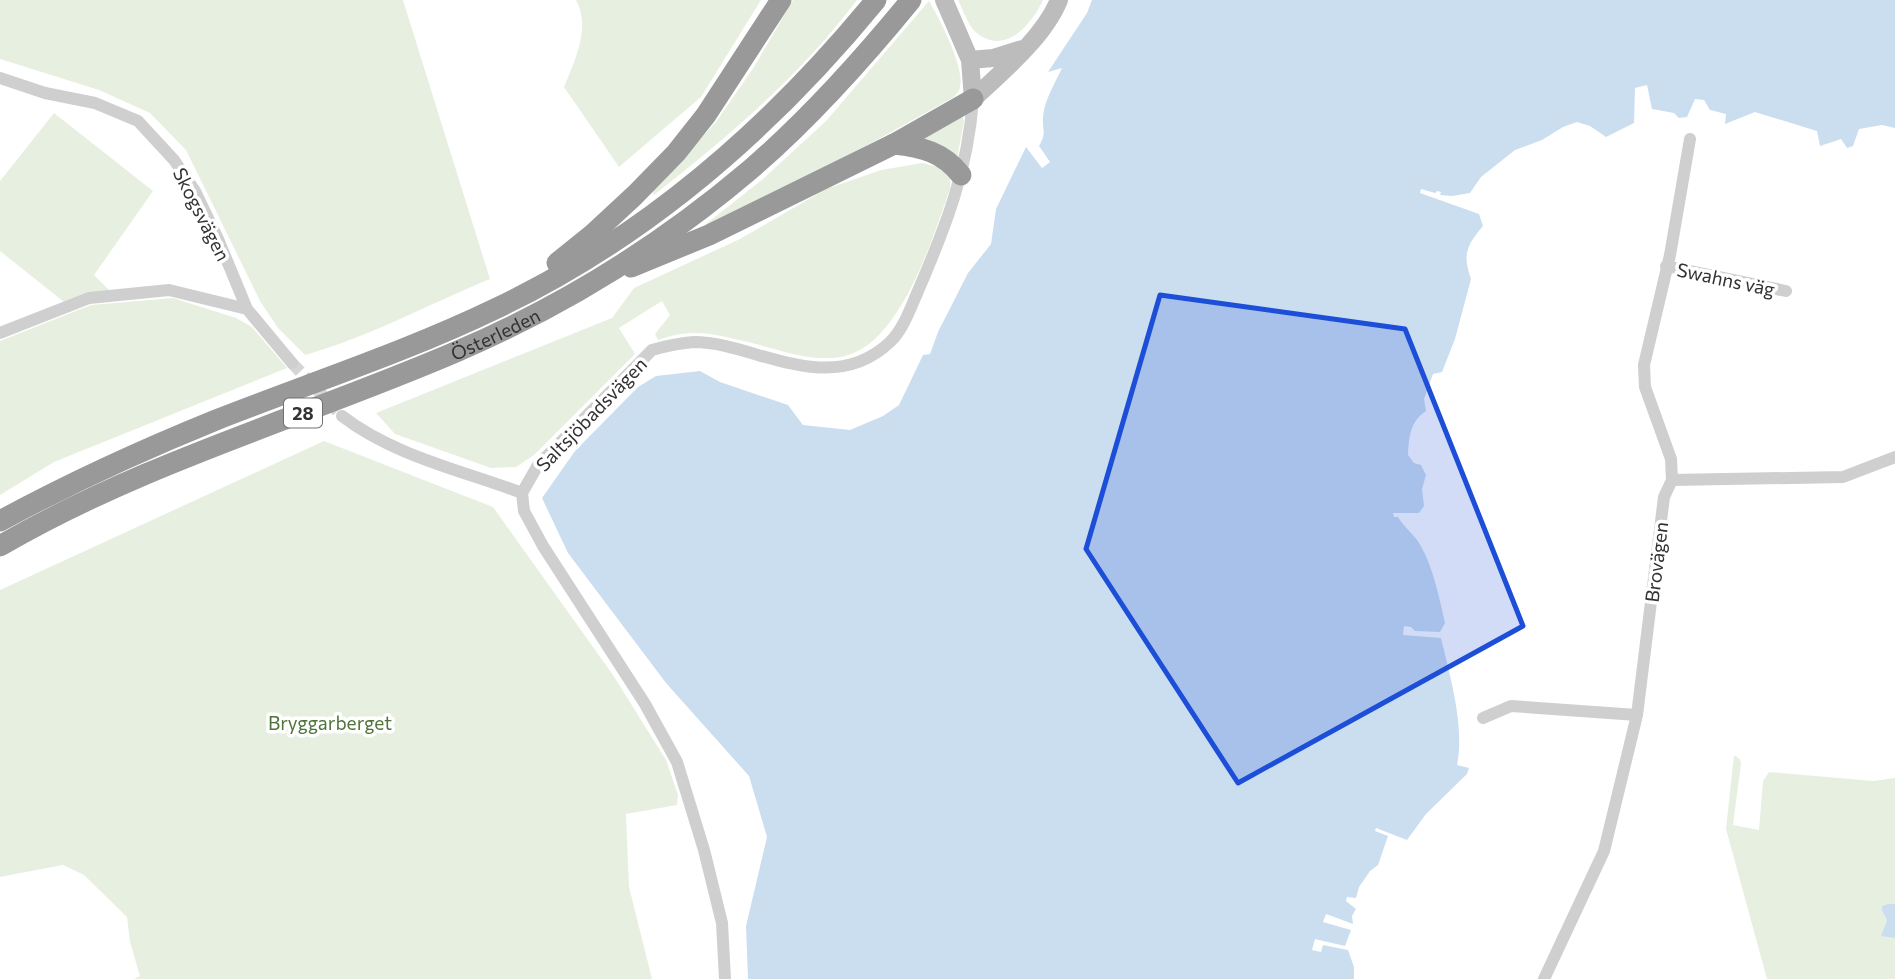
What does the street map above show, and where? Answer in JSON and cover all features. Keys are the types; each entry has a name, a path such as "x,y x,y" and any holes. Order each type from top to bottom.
{"highway":[{"path":"498,308 593,234 676,153 706,115 781,0"},
{"name":"Österleden","path":"0,521 62,488 164,442 397,352 498,308 555,277 654,215 737,149 799,89 876,0"},
{"name":"Österleden","path":"0,546 74,507 173,462 459,351 508,329 596,279 669,233 751,169 815,108 869,51 911,0"},
{"path":"596,279 709,235 894,144 973,99"},
{"path":"894,144 930,150 952,163 961,175"}],"street":[{"path":"944,0 970,60 973,99"},
{"path":"973,99 1014,61 1039,33 1059,0"},
{"path":"970,60 993,58 1023,49"},
{"name":"Skogsvägen","path":"0,78 45,93 95,103 138,121 174,160 195,191 247,309 292,363"},
{"name":"Saltsjöbadsvägen","path":"522,493 538,465 652,351 675,344 696,342 811,367 840,369 867,360 892,341 909,311 948,219 967,153 973,99"},
{"name":"Brovägen","path":"1544,979 1604,852 1637,715 1664,497 1672,480 1671,459 1645,387 1644,365 1690,139"},
{"name":"Swahns väg","path":"1666,266 1786,291"},
{"path":"0,333 89,298 169,290 247,309"},
{"path":"342,416 364,433 402,451 522,493 524,511 543,545 645,704 677,762 704,850 722,923 725,979"},
{"path":"1672,480 1843,477 1895,457"},
{"path":"1483,718 1511,706 1637,715"}],"highlighted area":[{"path":"1160,295 1405,329 1523,626 1238,783 1086,549"}],"green space":[{"path":"0,0 403,0 490,279 376,330 305,355 278,328 260,301 186,150 150,113 99,90 0,59"},
{"path":"576,0 761,0 701,97 619,167 564,87 577,55 582,33"},
{"path":"793,0 857,0 787,80 654,195 652,191 716,122 754,67"},
{"path":"958,0 1043,0 1025,27 1008,39 998,41 988,40 975,31"},
{"path":"929,1 959,68 960,88 954,97 708,227 706,224 763,179 826,121"},
{"path":"54,113 153,191 94,275 110,291 64,302 0,251 0,181"},
{"path":"959,117 964,121 957,159 919,140"},
{"path":"922,163 942,168 950,176 950,189 911,288 897,313 880,334 862,349 841,357 818,358 716,335 694,333 658,340 655,334 670,315 662,301 619,328 635,354 534,455 516,467 491,468 395,434 376,413 612,318 634,288 740,239 826,189 881,170"},
{"path":"173,298 236,318 252,327 287,368 54,462 0,495 0,341 91,305"},
{"name":"Bryggarberget","path":"324,441 493,507 613,675 666,760 678,795 677,805 626,814 629,887 652,979 134,979 140,976 130,942 127,917 84,875 63,865 0,877 0,590"},
{"path":"1734,755 1740,759 1741,764 1733,825 1759,830 1763,781 1769,772 1873,781 1895,778 1895,904 1888,904 1882,911 1887,920 1882,935 1895,938 1895,979 1767,979 1726,829"}],"water":[{"path":"1092,0 1895,0 1895,128 1882,125 1859,129 1853,146 1847,148 1841,139 1820,146 1817,131 1755,112 1725,124 1726,114 1710,110 1704,100 1695,99 1687,117 1679,118 1674,113 1652,109 1647,85 1635,88 1634,123 1606,137 1590,126 1577,122 1515,150 1481,177 1470,193 1452,196 1421,189 1420,193 1479,214 1483,226 1468,250 1467,263 1471,279 1455,339 1442,372 1433,374 1424,399 1426,411 1417,420 1410,436 1408,455 1414,463 1421,465 1426,475 1422,489 1424,506 1419,513 1393,513 1420,543 1436,584 1445,623 1440,632 1415,631 1404,626 1403,635 1441,638 1458,718 1457,765 1469,768 1467,774 1426,814 1407,840 1376,828 1375,831 1388,836 1378,865 1370,871 1359,887 1356,898 1347,897 1346,901 1356,909 1352,916 1353,924 1326,914 1323,922 1351,930 1345,946 1315,939 1312,950 1321,952 1323,945 1348,950 1354,967 1354,979 748,979 746,926 767,837 749,776 666,683 568,553 542,498 575,451 638,387 656,376 700,371 720,382 788,405 803,425 850,430 883,416 899,405 923,355 930,354 938,332 968,273 991,244 996,209 1026,147 1042,168 1050,162 1039,146 1044,134 1045,105 1062,68 1048,72 1087,13"},
{"path":"1895,904 1895,938 1881,936 1887,920 1882,906"}],"tunnel":[{"path":"292,363 342,416"}]}
